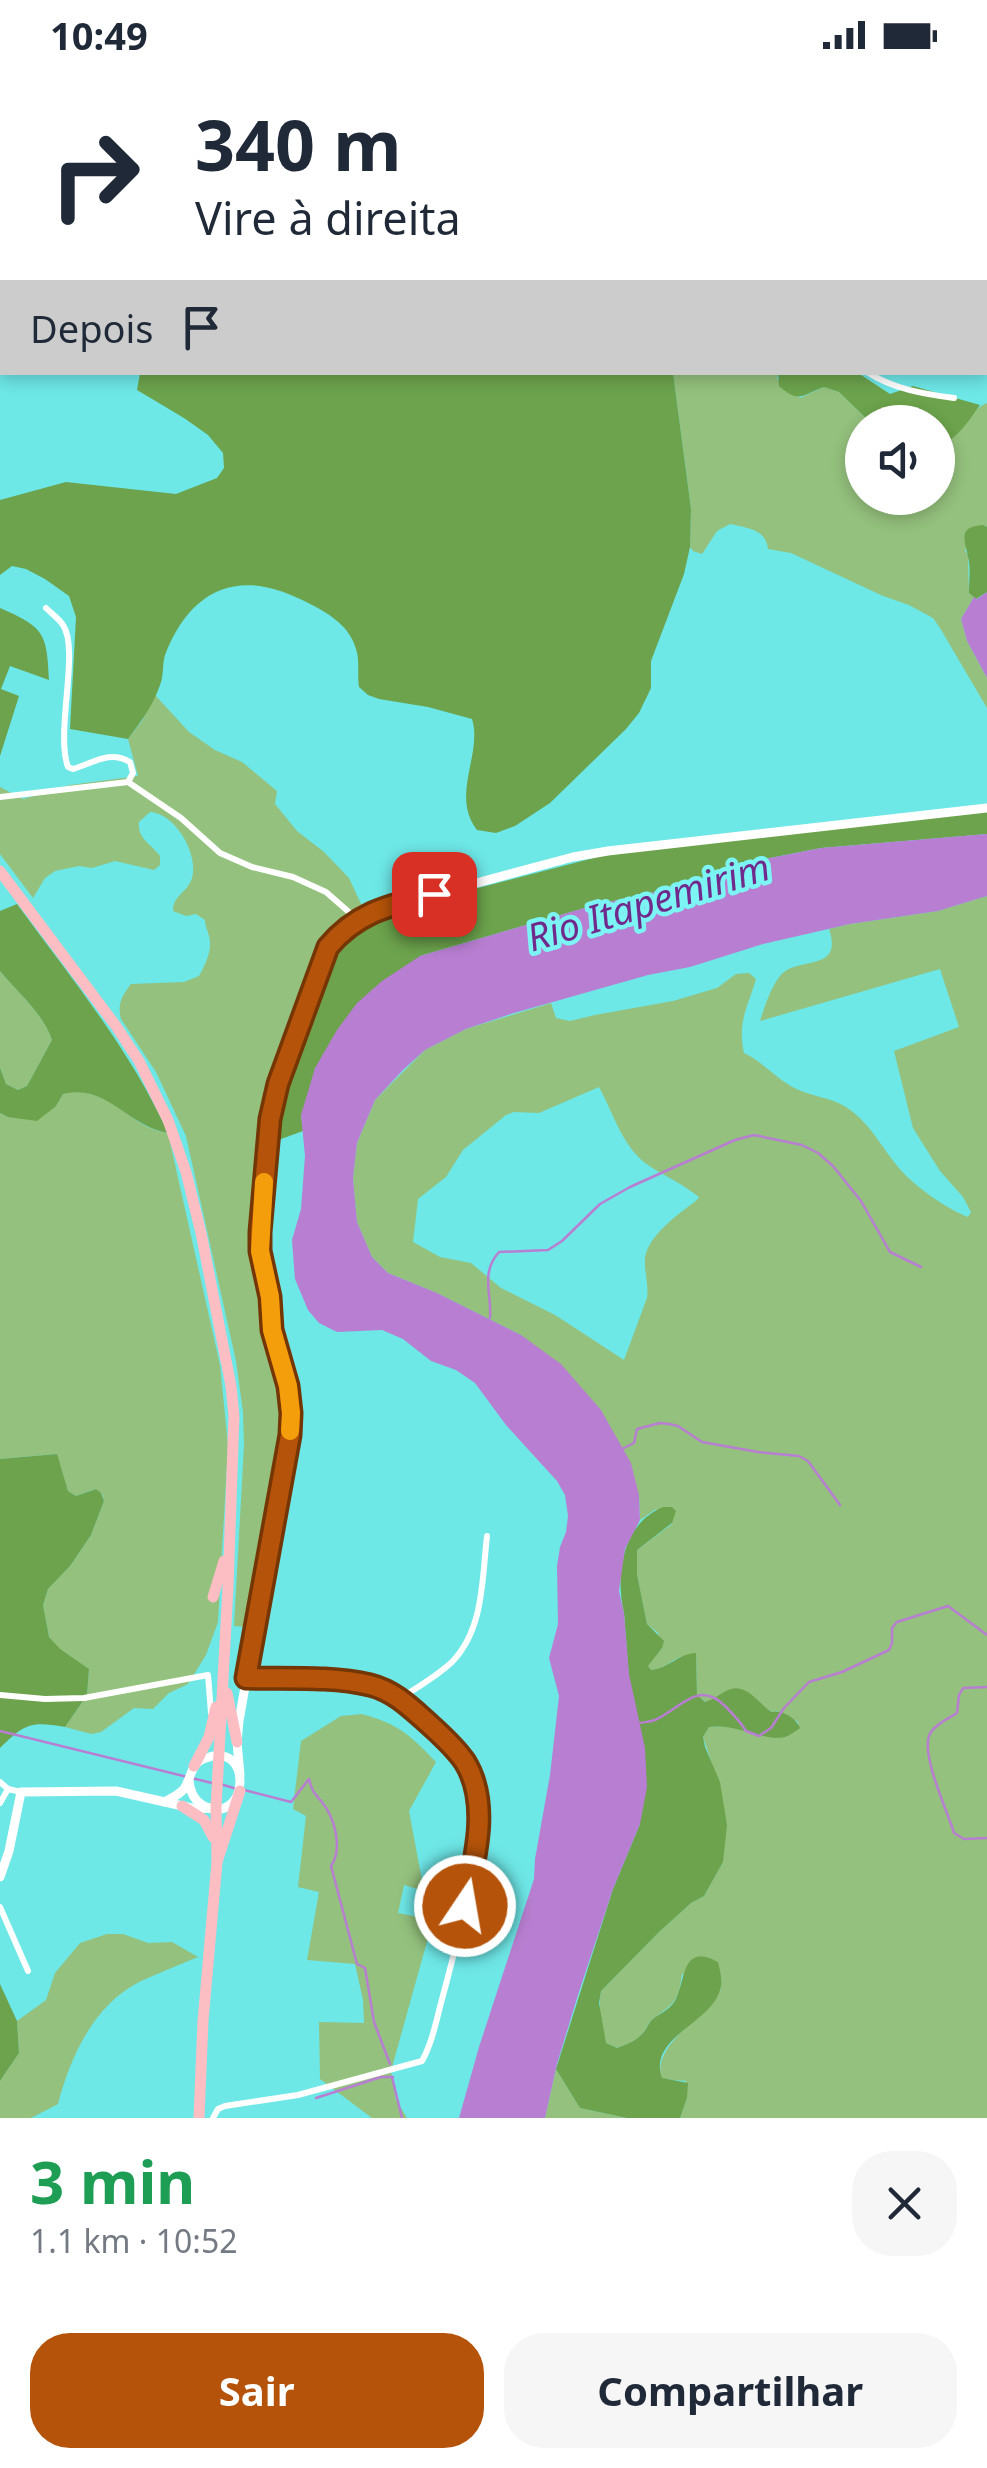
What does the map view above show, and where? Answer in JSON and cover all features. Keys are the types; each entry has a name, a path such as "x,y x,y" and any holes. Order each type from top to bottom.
{"highway":[{"path":"0,871 139,1061 176,1140 201,1233 231,1386 234,1446 230,1542 213,1808 217,1862 198,2118"},
{"path":"213,1597 230,1542"},
{"path":"194,1766 211,1728 223,1673"},
{"path":"223,1673 237,1731"},
{"path":"217,1862 240,1791"},
{"path":"182,1806 204,1820 217,1847"}],"street":[{"path":"873,375 922,394 954,398"},
{"path":"46,608 64,626 67,635 64,755 68,767 72,769 109,755 121,757 130,762 133,773 128,782"},
{"path":"0,797 128,782 181,818 220,852 326,892 358,920"},
{"path":"0,1782 21,1792 116,1791 182,1806 213,1808 232,1802 240,1791 237,1731 291,1413 288,1386 272,1330 260,1251 270,1119 278,1084 328,947 342,931 380,908 591,854 987,808"},
{"path":"401,1698 444,1668 472,1633 488,1536"},
{"path":"0,1695 84,1698 208,1675 211,1728"},
{"path":"213,2118 225,2106 298,2094 420,2063 459,1934 479,1827 478,1806 466,1763 401,1698 373,1686 347,1682 246,1678"},
{"path":"164,1802 180,1794 194,1766 219,1750 237,1731"},
{"path":"219,1750 240,1775"},
{"path":"189,1780 199,1803 213,1808"},
{"path":"0,1803 8,1789"},
{"path":"1,1870 9,1852 21,1792"},
{"path":"0,1907 28,1971"}],"green space":[{"path":"140,375 673,375 691,509 690,547 684,574 651,661 651,688 639,713 550,803 515,826 496,833 477,830 466,803 474,746 472,719 368,695 359,687 353,640 334,618 277,590 236,586 218,591 188,614 165,655 154,699 128,739 70,729 76,617 69,596 45,579 12,566 0,575 0,500 66,482 176,494 217,478 224,468 223,453 208,435 137,390"},
{"path":"673,375 778,375 777,379 800,398 824,387 839,392 852,405 845,405 845,515 955,515 955,434 987,403 987,527 983,525 965,550 969,593 974,597 961,619 967,641 987,678 987,708 933,618 791,553 768,549 764,537 755,530 730,524 717,531 702,554 690,547 691,508"},
{"path":"778,375 861,375 890,394 913,386 980,405 955,436 955,405 852,405 839,392 824,387 801,396 779,386"},
{"path":"987,527 987,592 976,599 969,593 965,535 969,528"},
{"path":"0,608 26,621 40,634 47,652 49,680 10,666 1,689 19,696 0,756"},
{"path":"155,695 189,732 242,762 277,791 275,804 297,831 349,878 362,906 338,921 322,945 272,1093 261,1147 257,1257 285,1390 286,1431 245,1627 234,1626 244,1446 236,1361 186,1136 156,1072 120,1014 121,1000 131,984 184,982 199,976 204,967 210,947 205,920 196,914 186,916 173,911 175,901 192,878 192,858 176,827 150,812 139,822 139,828 160,856 160,865 154,870 115,861 92,868 79,866 55,871 45,878 33,898 0,854 0,787 23,799 70,785 138,776 128,739"},
{"path":"987,809 987,834 821,848 770,858 705,881 595,905 420,956 301,1115 303,1131 273,1142 283,1097 333,949 344,932 366,917 613,853"},
{"path":"987,896 987,2118 680,2118 687,2098 686,2081 662,2079 660,2067 671,2043 721,1989 682,1974 674,2001 651,2020 638,2038 617,2048 606,2043 604,2037 601,1991 659,1932 704,1896 723,1862 712,1764 703,1737 709,1727 731,1726 765,1736 799,1729 798,1722 728,1690 706,1702 697,1696 696,1653 651,1670 647,1665 662,1648 658,1633 647,1624 637,1574 637,1550 672,1524 656,1509 640,1520 639,1495 521,1335 388,1273 372,1257 357,1222 353,1178 357,1143 375,1100 425,1050 466,1029 551,1003 556,1018 570,1021 673,1001 717,988 736,974 749,973 756,979 743,1023 744,1053 789,1085 853,1112 912,1182 968,1217 971,1212 963,1197 940,1171 913,1128 894,1051 959,1027 940,969 760,1021 780,976 830,952 829,929 938,911","holes":["599,1087 626,1141 641,1160 699,1197 666,1225 647,1249 647,1298 624,1360 555,1315 501,1288 471,1263 440,1257 413,1242 418,1199 446,1177 463,1150 506,1115 539,1113"]},
{"path":"17,904 118,1043 168,1133 92,1094 78,1092 63,1094 56,1106 37,1121 0,1113 0,1068 6,1084 18,1090 27,1086 52,1040 36,1012 0,971 0,911"},
{"path":"0,971 36,1012 52,1040 27,1086 18,1090 6,1084 0,1068"},
{"path":"75,1091 104,1099 143,1124 168,1133 220,1365 228,1445 218,1622 206,1655 188,1684 169,1693 153,1709 134,1708 101,1732 91,1734 65,1727 87,1695 89,1669 59,1649 49,1637 43,1605 48,1589 91,1535 104,1501 102,1494 95,1489 76,1496 68,1491 56,1454 0,1459 0,1113 8,1117 56,1106 63,1094"},
{"path":"57,1454 68,1491 76,1496 96,1489 104,1501 91,1535 48,1589 43,1605 49,1637 89,1669 87,1695 65,1727 29,1726 0,1748 0,1459"},
{"path":"663,1507 676,1511 672,1523 637,1550 637,1574 647,1624 664,1641 648,1666 658,1669 696,1653 697,1695 705,1702 728,1690 741,1689 772,1712 789,1716 800,1728 777,1738 719,1726 709,1727 703,1737 720,1782 727,1825 723,1862 704,1896 659,1932 601,1991 599,2003 606,2043 617,2048 641,2035 652,2020 674,2003 687,1966 698,1957 718,1962 721,1986 707,2010 664,2051 660,2064 662,2078 688,2083 680,2118 627,2118 580,2108 556,2069 613,1889 640,1824 621,1598 622,1567 638,1525"},
{"path":"362,1714 403,1732 436,1762 409,1811 424,1891 404,1885 398,1913 433,1920 391,2071 396,2100 407,2118 372,2118 320,2079 319,2022 364,2023 363,2000 355,1964 307,1960 319,1892 298,1887 306,1816 293,1809 301,1741 341,1716"},
{"path":"107,1934 123,1934 148,1943 172,1942 198,1957 139,1982 109,2004 77,2051 58,2104 31,2118 0,2118 0,2081 19,2053 17,2021 46,2000 55,1973 80,1943"},
{"path":"0,1984 17,2021 19,2053 0,2081"},
{"path":"556,2069 580,2108 627,2118 545,2118"}],"water":[{"path":"987,592 987,678 967,641 961,619 974,597"},
{"name":"Rio Itapemirim","path":"987,834 987,896 938,911 850,924 763,944 466,1029 425,1050 403,1070 375,1100 357,1143 353,1178 357,1222 372,1257 388,1273 521,1335 561,1364 601,1410 631,1463 639,1495 640,1520 625,1549 619,1591 629,1674 645,1748 647,1787 640,1824 613,1889 578,1995 545,2118 459,2118 534,1879 559,1696 549,1658 558,1624 557,1566 568,1516 565,1495 557,1481 506,1425 475,1383 456,1370 431,1361 403,1339 382,1330 337,1332 319,1323 308,1310 295,1279 292,1240 301,1209 305,1156 301,1115 315,1068 357,1003 420,956 595,905 705,881 770,858 821,848"}],"waterway":[{"path":"490,1318 488,1276 499,1252 548,1250 600,1204 630,1187 754,1135 802,1145 818,1153 861,1201 890,1252 921,1267"},
{"path":"622,1449 634,1443 637,1429 660,1423 678,1426 702,1442 799,1456 808,1461 840,1505"},
{"path":"639,1723 655,1720 689,1699 706,1695 725,1706 746,1731 759,1736 771,1728 809,1682 889,1650 892,1628 897,1622 948,1606 987,1635"},
{"path":"987,1687 963,1688 957,1713 936,1726 928,1741 935,1781 954,1833 964,1839 987,1838"},
{"path":"0,1731 212,1783"},
{"path":"244,1790 291,1802 309,1779 326,1808 337,1842 331,1866 357,1964 365,1968 374,2022 390,2064"},
{"path":"220,1784 237,1789"},
{"path":"316,2098 381,2077 393,2077"},
{"path":"392,2077 402,2118"}],"slow traffic":[{"path":"264,1182 260,1251 272,1330 288,1386 290,1431"}],"route":[{"path":"434,894 380,908 342,931 328,947 278,1084 270,1119 260,1251 272,1330 288,1386 290,1435 246,1678 373,1686 401,1698 450,1743 471,1774 478,1806 477,1851 465,1906"}]}
